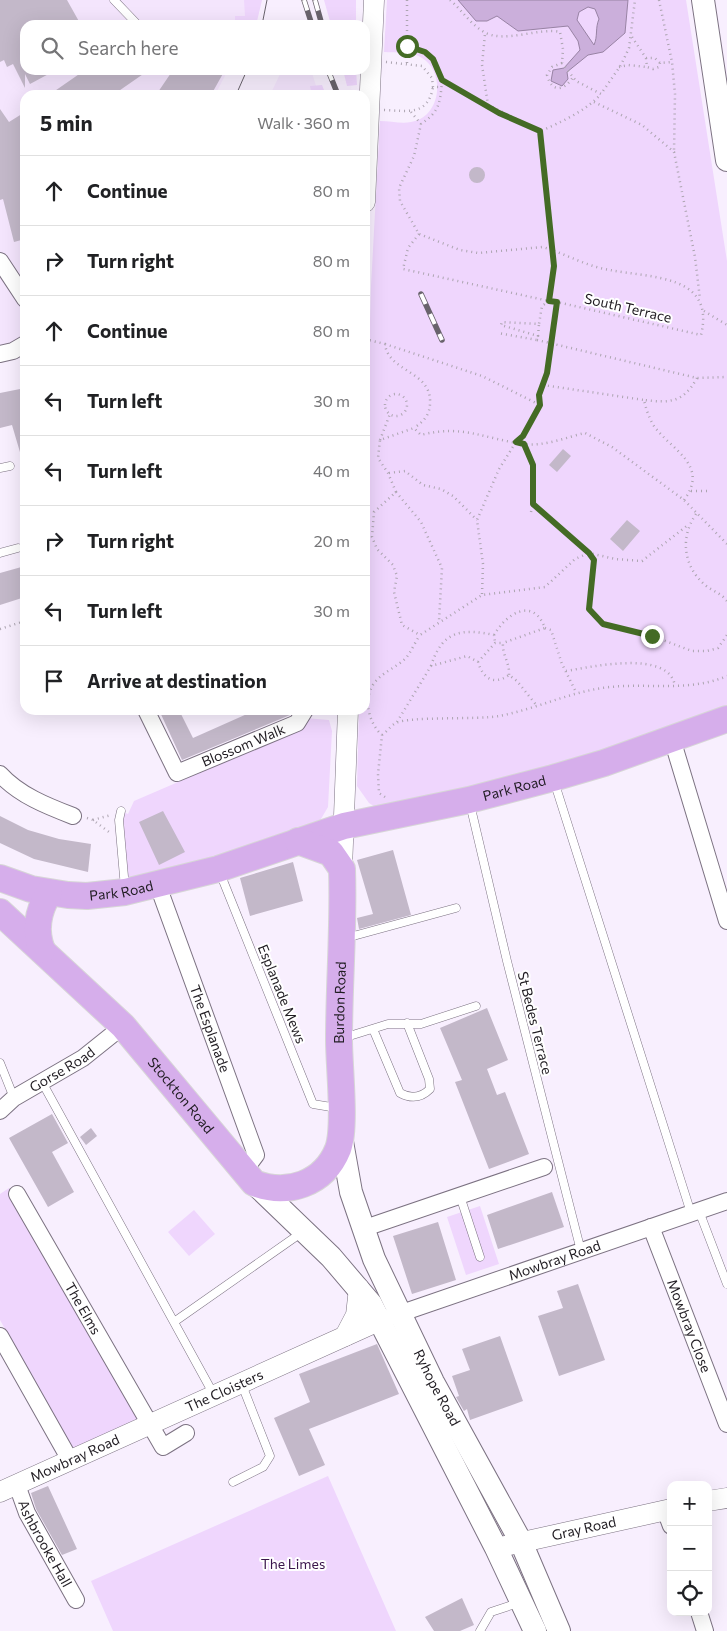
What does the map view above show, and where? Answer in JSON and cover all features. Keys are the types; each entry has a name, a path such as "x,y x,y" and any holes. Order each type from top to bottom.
{"highway":[{"name":"Park Road","path":"0,878 49,893 87,896 125,892 218,869 344,826 381,806 469,800 553,778 672,739 727,718"},
{"path":"298,841 337,861 348,850 381,806"},
{"name":"Burdon Road","path":"337,861 342,939 339,1040 341,1136"},
{"path":"42,950 38,937 38,921 42,906 49,893"},
{"name":"Stockton Road","path":"0,912 123,1026 249,1177"},
{"path":"249,1177 282,1189 311,1181 328,1167 334,1158 341,1136"}],"main road":[{"path":"703,0 727,160"},
{"name":"Ryhope Road","path":"341,1136 346,1168 362,1229 374,1259 390,1317 535,1631"},
{"name":"Stockton Road","path":"249,1177 310,1237"},
{"name":"Ryhope Road","path":"310,1237 390,1317 433,1382 521,1542 559,1631"}],"street":[{"path":"369,90 374,0"},
{"path":"0,261 20,291"},
{"path":"0,354 13,351 20,347"},
{"name":"Blossom Walk","path":"148,715 177,774 297,723 302,715"},
{"name":"Burdon Road","path":"337,861 344,826 348,715"},
{"path":"672,739 727,921"},
{"path":"0,774 27,795 73,816"},
{"name":"Park Road","path":"298,841 315,833 329,821 339,807 346,791"},
{"name":"The Esplanade","path":"157,883 256,1155 249,1177"},
{"name":"Gorse Road","path":"0,1111 14,1098 83,1058 123,1026"},
{"path":"362,1229 544,1167"},
{"name":"The Elms","path":"17,1194 151,1424"},
{"name":"Mowbray Road","path":"390,1317 727,1201"},
{"name":"Mowbray Close","path":"651,1227 727,1424"},
{"path":"345,1336 356,1315 359,1288"},
{"name":"The Cloisters","path":"186,1433 163,1447 151,1424 390,1317"},
{"path":"0,1336 70,1460"},
{"name":"Mowbray Road","path":"8,1489 151,1424"},
{"name":"Ashbrooke Hall","path":"8,1489 27,1514 76,1600"},
{"path":"712,1500 727,1498"},
{"name":"Gray Road","path":"496,1548 667,1515"},
{"path":"700,1616 705,1631"}],"lane":[{"path":"114,0 133,20"},
{"path":"0,468 10,466"},
{"path":"0,553 18,548"},
{"path":"553,778 695,1212 727,1284"},
{"name":"St Bedes Terrace","path":"469,800 507,961 581,1251"},
{"path":"121,811 119,820 125,892"},
{"name":"Esplanade Mews","path":"218,869 313,1104 340,1108"},
{"path":"342,939 456,908"},
{"path":"339,1040 388,1024 421,1024 476,1006"},
{"path":"373,1029 400,1094 408,1098 424,1096 430,1089 429,1079 407,1023"},
{"path":"0,1063 14,1098"},
{"path":"42,1082 214,1395"},
{"path":"460,1196 480,1257"},
{"path":"174,1322 310,1237"},
{"path":"233,1482 263,1467 270,1456 241,1383"},
{"path":"480,1631 491,1612 522,1601"}],"path":[{"path":"407,0 407,63"},
{"path":"450,0 461,14 485,34 517,36 551,30 560,32 564,64 576,81 601,94"},
{"path":"540,131 594,102 601,94 629,48 635,0"},
{"path":"659,0 672,62 675,94 674,152 695,257 700,299 704,311 727,325"},
{"path":"485,34 482,64 488,105"},
{"path":"632,36 646,58 647,67"},
{"path":"407,46 425,52 433,59 442,80 440,100 434,115 421,124 414,156 400,188 400,201 419,234 460,250 478,252 543,247 609,270 641,273 663,278 686,288 700,299"},
{"path":"646,58 655,58 660,62 672,62"},
{"path":"370,105 411,112 428,104 433,87 428,71 422,66 372,61"},
{"path":"619,67 647,67 653,70 659,67 660,62"},
{"path":"564,64 552,67 547,75 550,83 556,87 563,88 568,86 573,77"},
{"path":"442,80 540,131"},
{"path":"433,87 441,88"},
{"path":"594,102 642,125 674,152"},
{"path":"411,112 421,124"},
{"path":"537,340 542,306 549,301 554,266 540,131"},
{"name":"South Terrace","path":"419,234 408,248 403,269 701,335 704,311"},
{"path":"482,595 483,564 477,520 499,469 516,442 523,436 540,405 539,395 547,373 557,302"},
{"path":"538,336 501,325 502,322 539,324"},
{"path":"498,333 537,340 697,378 727,377"},
{"path":"370,340 482,376 540,405"},
{"path":"380,440 414,428 427,415 430,406 429,390 422,380 389,356 385,344"},
{"path":"543,385 644,400 674,402 691,389 697,378"},
{"path":"390,414 397,416 405,411 407,404 402,396 395,395 389,398 386,404 390,414 380,440 378,458 388,473 396,492 421,522 442,568 439,622"},
{"path":"644,400 654,425 685,456 692,478 691,491 684,500"},
{"path":"414,428 421,435 438,431 456,430 524,444 585,433 612,447 684,500 727,544"},
{"path":"524,444 533,465 533,504 531,512"},
{"path":"388,473 405,471 423,485 441,489 453,496 477,520"},
{"path":"691,491 710,491"},
{"path":"396,492 374,512 372,537 377,549 393,565 397,576 394,592 402,625 420,634"},
{"path":"533,504 589,553 594,560 589,609 603,624 666,641 692,651 707,651 718,648 727,635"},
{"path":"370,696 374,683 407,657 420,634 482,595 545,587 575,559 589,553 615,558 642,560 688,525 696,514"},
{"path":"688,525 686,532 687,550 694,572 707,587 717,591 727,601"},
{"path":"495,643 494,635 517,612 526,610 536,613 545,628"},
{"path":"0,629 20,623"},
{"path":"478,662 495,643 503,643 545,628 551,630 576,692"},
{"path":"381,806 378,774 382,736 397,722 431,666 441,644 458,633 467,630 494,635"},
{"path":"503,643 509,676"},
{"path":"431,666 467,656 478,662 482,673 488,680 495,681 509,676"},
{"path":"566,671 616,662 629,663 666,669 673,678 674,686"},
{"path":"509,676 517,681 537,706"},
{"path":"397,722 498,716 537,706 576,692 612,686 704,684 727,676"},
{"path":"370,715 372,725 382,736"},
{"path":"93,820 121,811"},
{"path":"73,816 93,820 110,832 111,841"}],"shaded area":[{"path":"0,0 262,0 257,20 20,20 20,75 225,75 218,90 20,90 20,346 0,354"},
{"path":"458,0 628,0 625,33 603,52 588,55 567,72 568,79 562,86 551,81 553,70 564,68 580,50 578,41 568,26 518,31 497,16 487,21 476,21","holes":["588,7 595,9 599,19 594,45 577,20 579,12"]},
{"path":"280,75 313,75 317,90 272,90"}],"green space":[{"path":"244,0 262,0 257,20 235,20 235,16 245,16"},
{"path":"324,0 356,0 356,20 330,20"},
{"path":"387,0 686,0 727,261 727,709 698,725 383,812 369,803 357,786 359,715 370,715 370,320 380,121 407,123 421,119 429,112 437,94 435,73 422,58 409,53 384,52"},
{"path":"344,75 356,75 357,85 347,86"},
{"path":"322,85 324,90 311,90 310,86"},
{"path":"305,718 329,720 332,731 328,807 318,824 124,886 121,811 128,814 134,801 299,730"},
{"path":"9,1188 139,1418 72,1449 0,1320 0,1194"},
{"path":"480,1206 499,1264 466,1275 447,1217"},
{"path":"194,1210 215,1234 189,1256 168,1232"},
{"name":"The Limes","path":"328,1476 396,1631 113,1631 91,1581"}],"building":[{"path":"0,0 67,0 78,20 20,20 20,75 25,75 25,88 13,64 7,67 4,60 0,62"},
{"path":"26,75 47,75 30,84"},
{"path":"78,75 142,75 120,90 56,90"},
{"path":"170,75 222,75 214,90 159,90"},
{"path":"0,109 9,122 20,115 20,240 14,242 3,199 0,200"},
{"path":"477,167 485,175 477,183 469,175"},
{"path":"20,389 20,452 12,425 0,428 0,393"},
{"path":"563,449 571,456 557,472 549,465"},
{"path":"627,520 640,531 623,551 610,539"},
{"path":"20,567 20,599 0,605 0,573"},
{"path":"161,715 182,715 193,738 245,715 290,715 182,760"},
{"path":"163,811 185,852 159,865 139,822"},
{"path":"0,816 28,830 59,839 91,844 88,872 34,859 0,843"},
{"path":"393,850 411,915 359,929 357,918 373,914 357,860"},
{"path":"293,862 303,901 250,916 240,878"},
{"path":"487,1008 508,1060 487,1069 497,1095 505,1092 529,1154 489,1169 455,1082 462,1080 440,1028"},
{"path":"52,1114 68,1143 52,1152 74,1192 48,1207 9,1138"},
{"path":"91,1128 97,1136 86,1145 80,1137"},
{"path":"552,1192 564,1227 498,1249 487,1215"},
{"path":"438,1222 456,1280 412,1294 393,1236"},
{"path":"578,1284 605,1360 559,1376 538,1316 563,1308 557,1291"},
{"path":"500,1336 523,1401 470,1420 467,1409 464,1411 456,1397 459,1396 452,1376 470,1370 462,1349"},
{"path":"377,1344 399,1394 309,1429 325,1465 299,1476 274,1418 310,1402 299,1374"},
{"path":"48,1486 77,1549 62,1555 36,1509 31,1493"},
{"path":"462,1598 474,1625 460,1631 434,1631 425,1617"}],"tram line":[{"path":"263,20 267,0"},
{"path":"238,90 245,75"}],"railway":[{"path":"304,0 310,20"},
{"path":"315,0 321,20"},
{"path":"330,75 336,90"},
{"path":"421,294 442,340"}],"route":[{"path":"407,46 425,52 433,59 442,80 499,113 540,131 554,266 549,301 557,302 547,373 539,395 540,405 523,436 516,442 524,444 533,465 533,504 589,553 594,560 589,609 603,624 652,636"}]}
